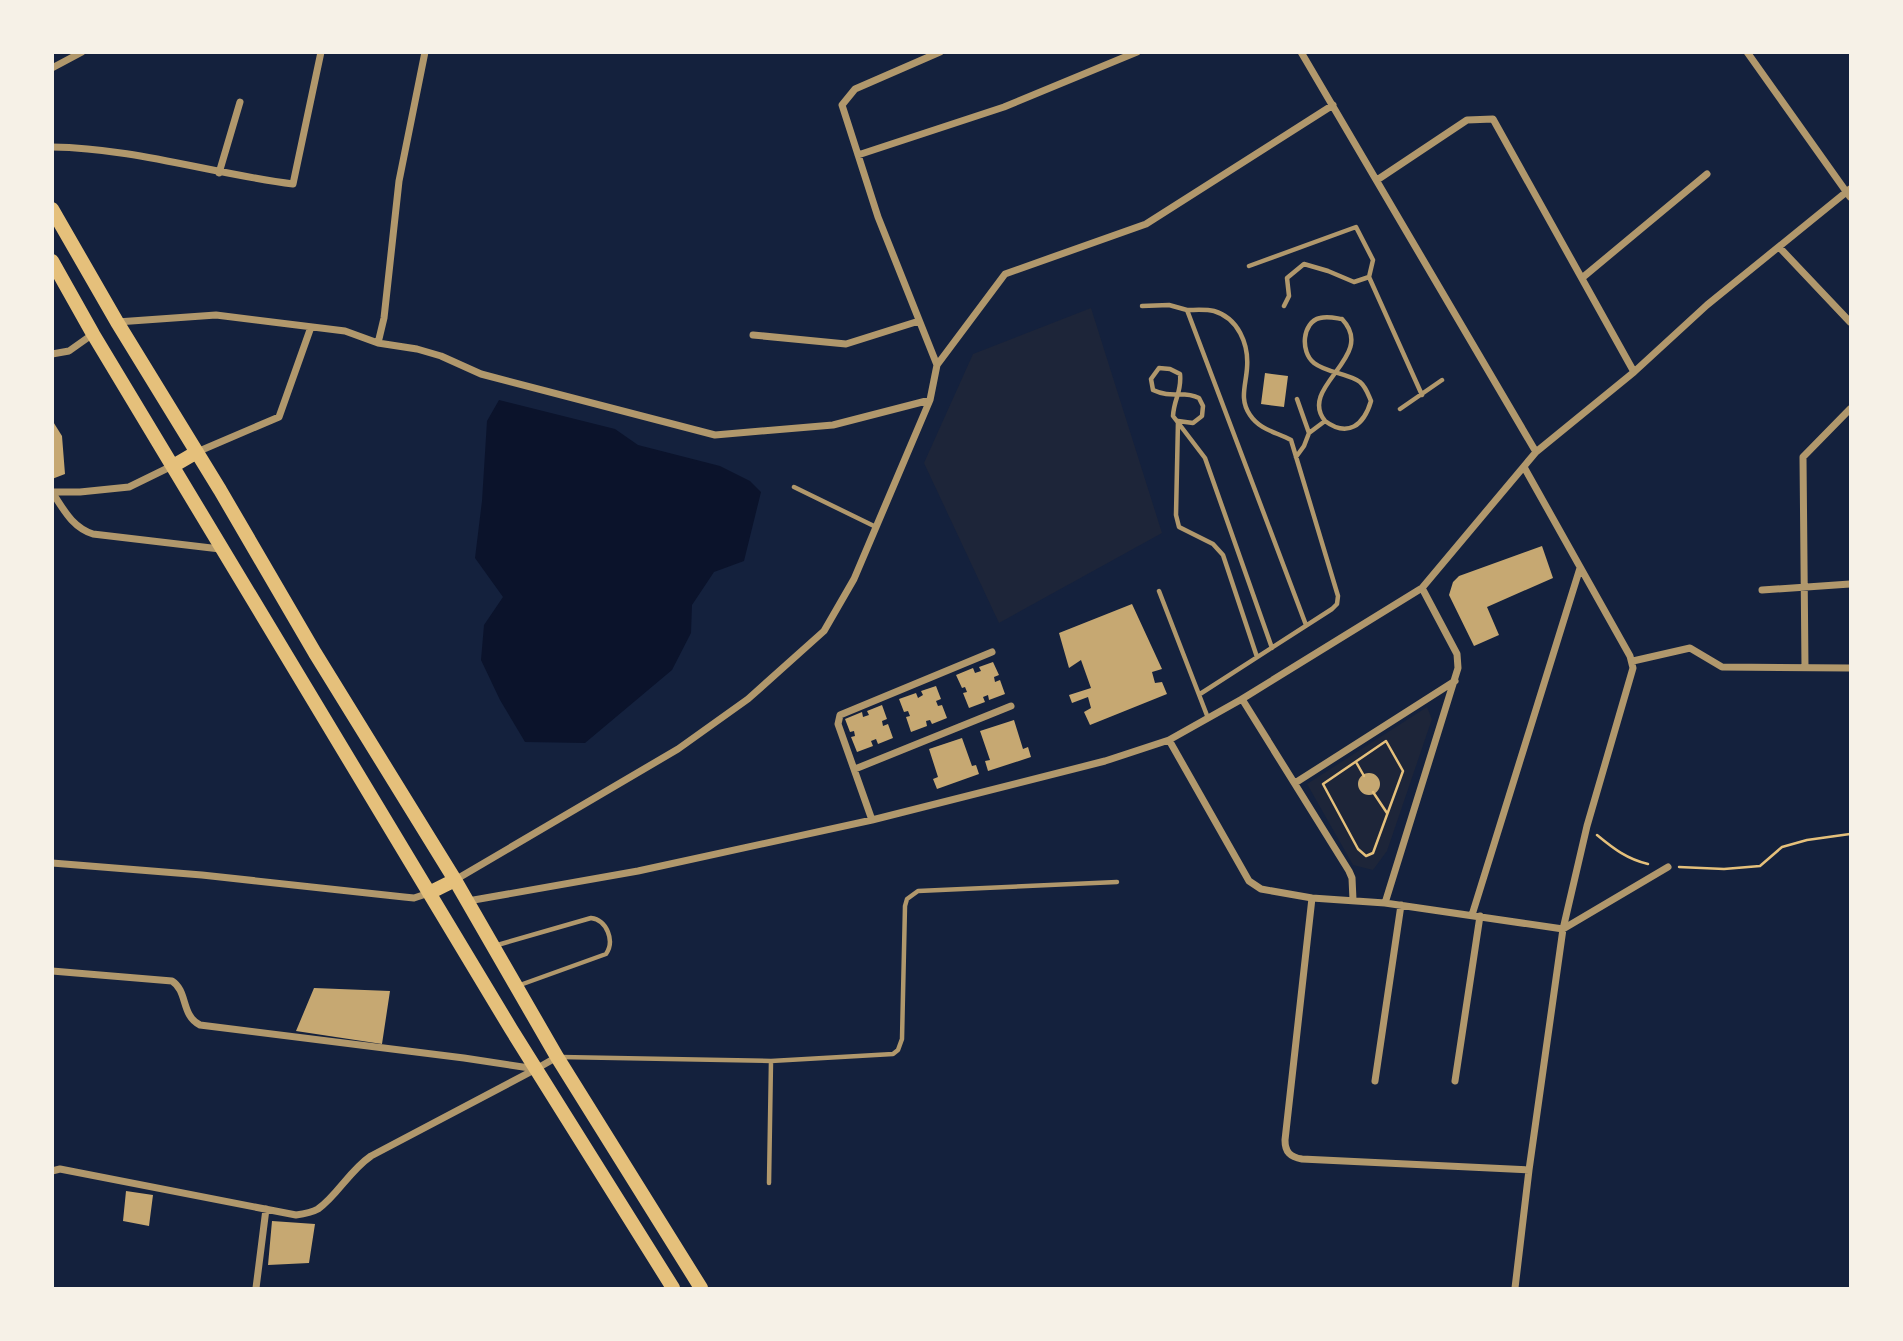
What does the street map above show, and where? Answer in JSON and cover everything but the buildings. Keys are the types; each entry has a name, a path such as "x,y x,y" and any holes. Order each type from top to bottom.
{"main road":[{"path":"52,209 117,323 197,452 315,653 468,901 557,1057 701,1289"},
{"path":"52,261 93,334 429,893 673,1289"},
{"path":"173,466 197,452"},
{"path":"429,893 455,880"}],"street":[{"path":"52,68 82,52"},
{"path":"52,147 146,157 219,173 293,184 321,52"},
{"path":"377,343 384,318 399,181 425,52"},
{"path":"937,365 878,217 842,105 855,89 940,52"},
{"path":"858,155 1004,107 1137,52"},
{"path":"1301,52 1536,452"},
{"path":"468,901 638,871 872,820 1105,761 1169,740 1242,699 1422,588 1536,452 1634,372 1707,306 1849,193 1747,52"},
{"path":"219,173 240,102"},
{"path":"455,880 678,749 748,699 824,631 850,588 930,400 937,365 1005,274 1146,224 1334,105"},
{"path":"1377,180 1467,120 1493,119 1634,372"},
{"path":"1582,278 1707,174"},
{"path":"1779,247 1850,322"},
{"path":"117,323 216,315 345,331 377,343 441,356 481,374 715,435 833,425 930,400"},
{"path":"753,335 846,344 919,321"},
{"path":"197,452 279,417 311,327"},
{"path":"52,354 68,351 93,334"},
{"path":"1805,667 1803,457 1850,409"},
{"path":"173,466 129,487 91,492 52,492 74,523 93,534 223,549"},
{"path":"1515,1289 1563,929 1587,826 1633,668 1633,661 1524,467"},
{"path":"1455,1081 1476,915 1580,568"},
{"path":"1762,590 1850,584"},
{"path":"1385,903 1458,668 1457,654 1422,588"},
{"path":"1633,661 1690,648 1721,667 1850,668"},
{"path":"872,820 838,723 840,715 992,653"},
{"path":"1295,783 1455,681"},
{"path":"1242,699 1349,871 1353,900"},
{"path":"855,769 1011,706"},
{"path":"1169,740 1249,881 1267,891 1312,898 1401,905 1563,929 1668,867"},
{"path":"52,863 202,875 414,898 429,893"},
{"path":"1312,898 1285,1140 1289,1154 1301,1159 1529,1170"},
{"path":"1374,1081 1401,905"},
{"path":"52,971 172,981 180,990 189,1016 200,1025 536,1069"},
{"path":"53,1170 60,1169 296,1215 309,1213 319,1208 351,1173 372,1156 557,1057"},
{"path":"256,1289 266,1209"}],"lane":[{"path":"1248,266 1356,227 1373,260 1368,277 1422,395"},
{"path":"1284,306 1289,296 1287,278 1304,264 1354,282 1368,277"},
{"path":"1142,306 1169,304 1187,310 1214,311 1235,323 1247,346 1247,368 1242,394 1249,414 1265,430 1291,440 1338,596 1332,609 1200,694"},
{"path":"1187,310 1306,625"},
{"path":"1336,372 1314,363 1307,353 1305,339 1308,326 1317,318 1342,319 1351,328 1351,350 1336,372 1322,393 1319,405 1325,421 1341,429 1351,428 1366,415 1371,401 1361,383 1336,372"},
{"path":"1178,421 1193,423 1202,415 1203,406 1199,398 1190,394 1177,395 1165,396 1153,390 1151,379 1159,368 1180,374 1182,387 1177,395 1173,416 1205,458 1272,648"},
{"path":"1400,409 1443,380"},
{"path":"1297,398 1309,433"},
{"path":"1178,421 1176,515 1179,527 1213,544 1223,555 1258,657"},
{"path":"1296,457 1309,433 1325,421"},
{"path":"794,487 876,527"},
{"path":"1159,591 1208,718"},
{"path":"557,1057 771,1060 888,1056 898,1050 902,1039 905,906 912,894 918,891 1116,883"},
{"path":"494,946 591,918 602,922 608,931 611,944 606,954 518,986"},
{"path":"769,1183 771,1060"}],"path":[{"path":"1386,741 1403,771 1387,813 1373,853 1366,856 1359,849 1323,784 1386,741"},
{"path":"1356,762 1364,776"},
{"path":"1373,792 1387,813"},
{"path":"1587,826 1617,852 1631,860 1668,867 1724,869 1760,866 1782,847 1807,840 1850,834"}],"shaded area":[{"path":"1091,308 1162,533 999,623 924,463 973,354"},
{"path":"499,400 615,429 638,445 720,466 750,481 761,492 744,561 714,572 692,605 691,633 672,670 585,743 525,742 500,700 481,660 484,625 503,597 475,558 487,421"},
{"path":"1427,707 1432,719 1387,851 1373,870 1353,865 1307,784"}]}
